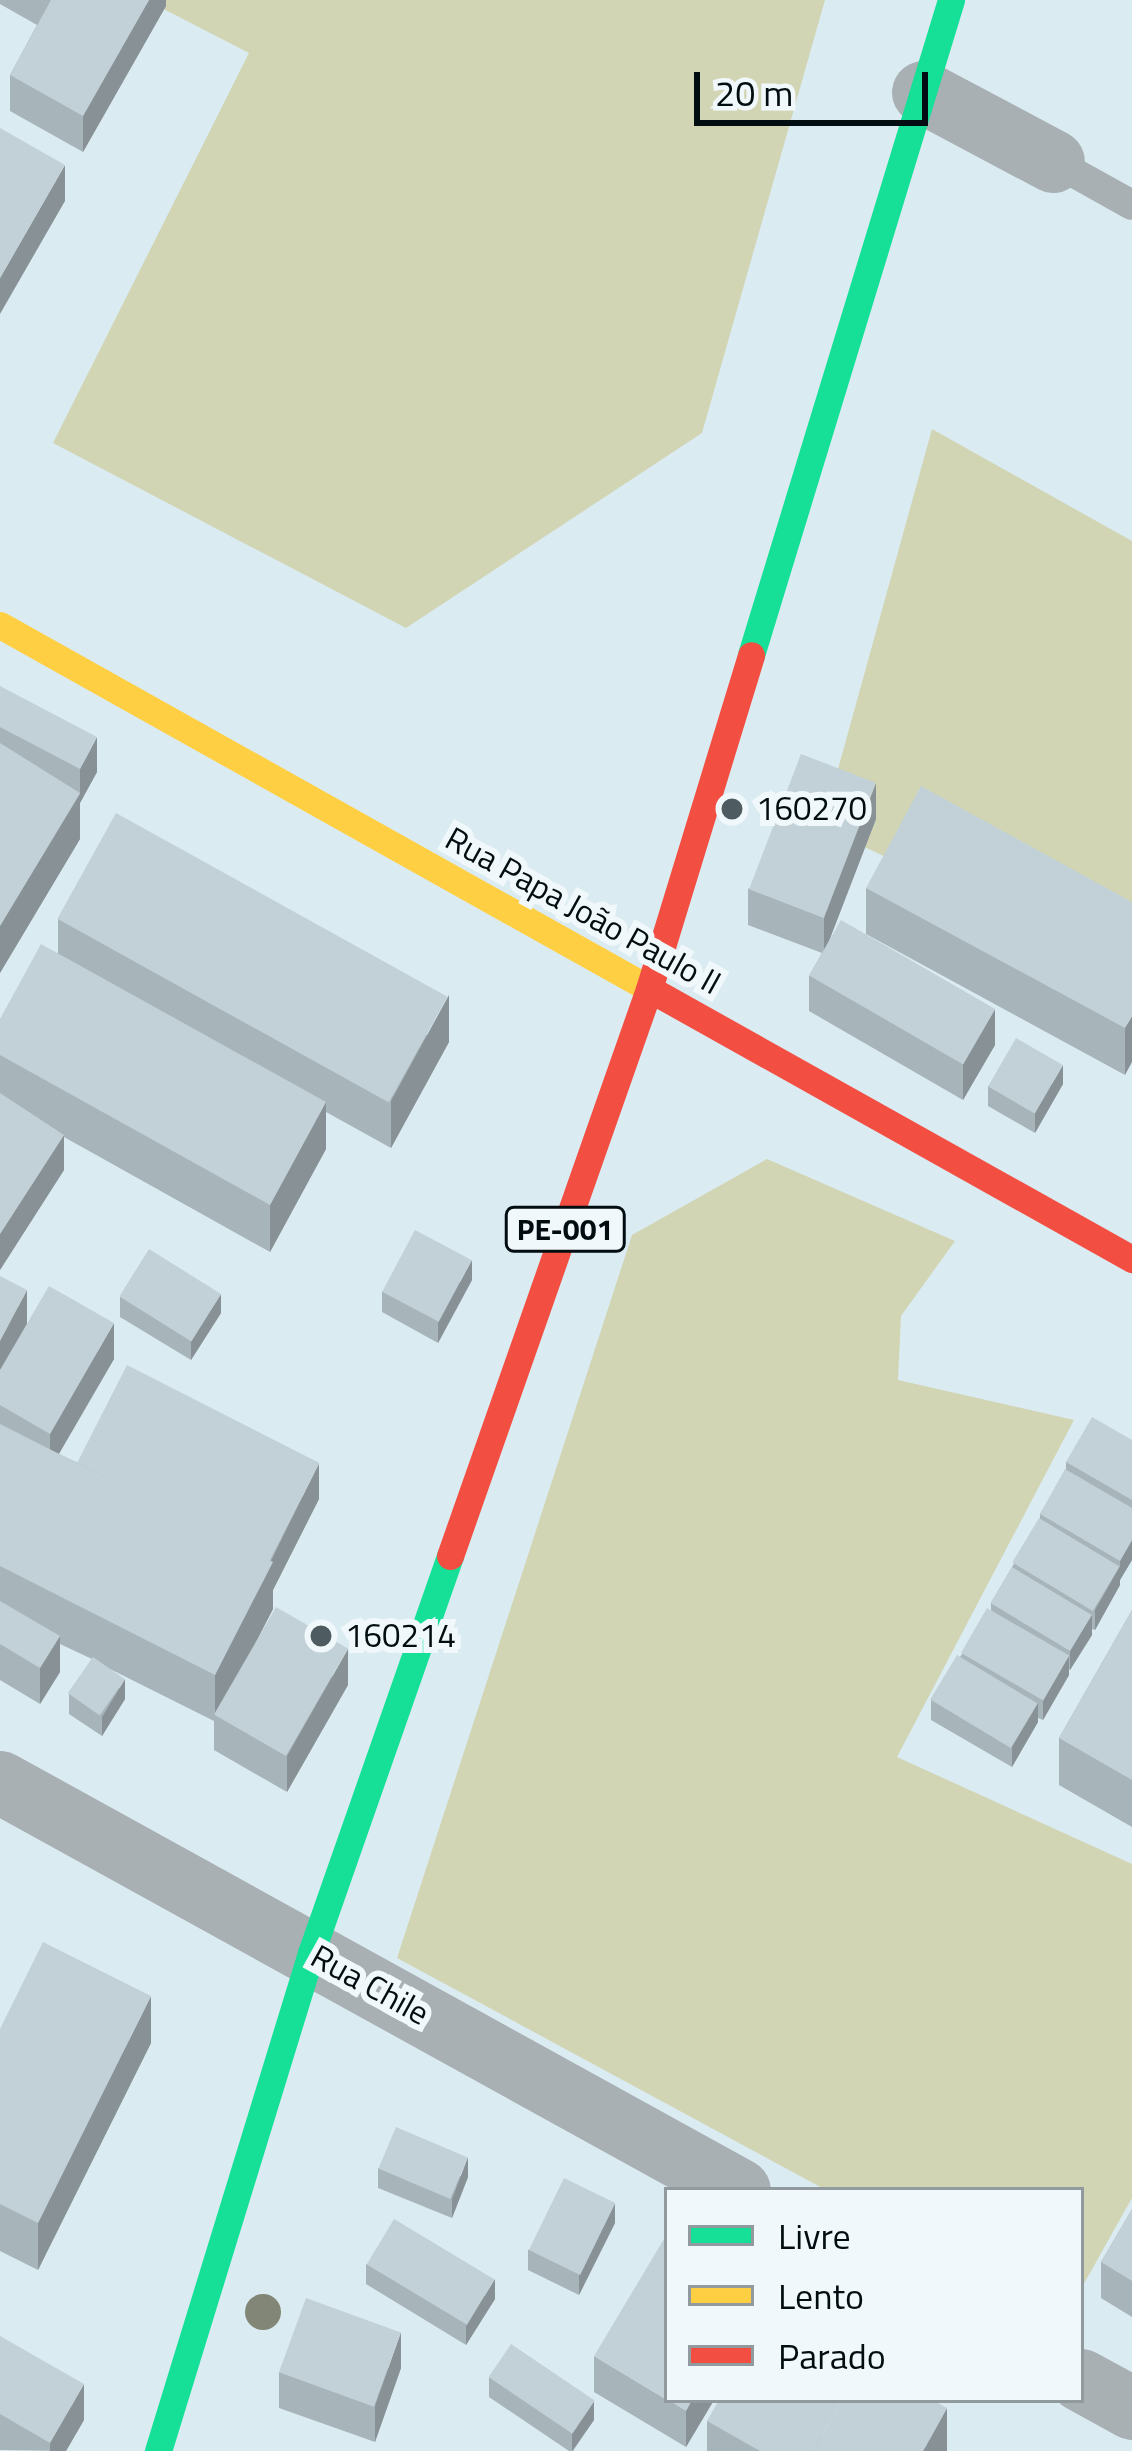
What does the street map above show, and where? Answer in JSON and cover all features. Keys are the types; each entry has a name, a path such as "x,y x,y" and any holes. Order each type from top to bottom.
{"main road":[{"name":"PE-001","path":"158,2451 310,1953 649,989 951,0"},
{"name":"Rua Papa João Paulo II","path":"0,626 1132,1258"}],"street":[{"path":"923,92 1053,161"},
{"name":"Rua Chile","path":"0,1782 734,2187"},
{"path":"1084,2382 1132,2408"}],"lane":[{"path":"1053,161 1132,205"}],"green space":[{"path":"146,0 825,0 702,433 406,628 53,443 249,53"},
{"path":"932,429 1132,541 1132,973 822,827"},
{"path":"767,1159 955,1241 901,1316 898,1380 1074,1420 897,1757 1132,1864 1132,2198 1084,2284 1084,2187 820,2187 397,1958 632,1235"}],"building":[{"path":"51,0 149,0 83,116 10,75"},
{"path":"0,128 65,165 0,278"},
{"path":"0,686 97,737 80,769 0,727"},
{"path":"0,743 80,793 0,926"},
{"path":"801,754 876,783 824,918 749,889"},
{"path":"921,786 1132,902 1132,1016 1125,1028 866,888"},
{"path":"116,813 447,997 389,1103 57,919"},
{"path":"841,920 995,1009 963,1064 809,975"},
{"path":"41,944 326,1102 270,1205 0,1055 0,1019"},
{"path":"1016,1038 1063,1065 1035,1113 988,1086"},
{"path":"0,1093 64,1135 0,1234"},
{"path":"415,1230 472,1260 439,1322 382,1292"},
{"path":"149,1249 221,1294 191,1342 119,1296"},
{"path":"0,1276 27,1290 0,1341"},
{"path":"49,1286 114,1323 50,1434 0,1405 0,1370"},
{"path":"127,1365 319,1463 270,1561 77,1463"},
{"path":"1092,1417 1132,1440 1132,1500 1066,1462"},
{"path":"0,1424 273,1562 215,1675 0,1566"},
{"path":"1065,1469 1132,1508 1132,1540 1120,1561 1040,1514"},
{"path":"1039,1518 1120,1566 1093,1611 1012,1563"},
{"path":"1012,1567 1092,1615 1070,1651 990,1603"},
{"path":"0,1601 60,1636 40,1668 0,1644"},
{"path":"276,1607 348,1648 286,1756 214,1714"},
{"path":"987,1608 1069,1656 1043,1701 961,1653"},
{"path":"1132,1610 1132,1780 1059,1738"},
{"path":"957,1655 1038,1703 1011,1748 930,1700"},
{"path":"93,1657 125,1679 100,1715 68,1693"},
{"path":"43,1942 151,1996 38,2223 0,2204 0,2029"},
{"path":"396,2127 468,2157 450,2199 378,2168"},
{"path":"564,2178 615,2203 580,2275 529,2250"},
{"path":"1132,2209 1132,2281 1101,2262"},
{"path":"394,2219 494,2279 467,2325 367,2264"},
{"path":"664,2239 664,2398 594,2356"},
{"path":"306,2298 401,2333 374,2407 279,2372"},
{"path":"0,2336 84,2384 50,2443 0,2414"},
{"path":"511,2344 595,2400 572,2434 489,2377"},
{"path":"717,2403 840,2403 813,2451 760,2451 707,2421"},
{"path":"840,2403 938,2403 947,2408 923,2451 813,2451"}],"traffic: fast":[{"path":"751,655 951,0"},
{"path":"158,2451 311,1953 450,1556"}],"traffic: slow":[{"path":"0,625 655,992"}],"traffic: jam":[{"path":"450,1556 649,989 751,655"},
{"path":"655,992 1132,1259"}],"place":[{"name":"160270","path":"732,809"},
{"name":"160214","path":"321,1636"}]}
